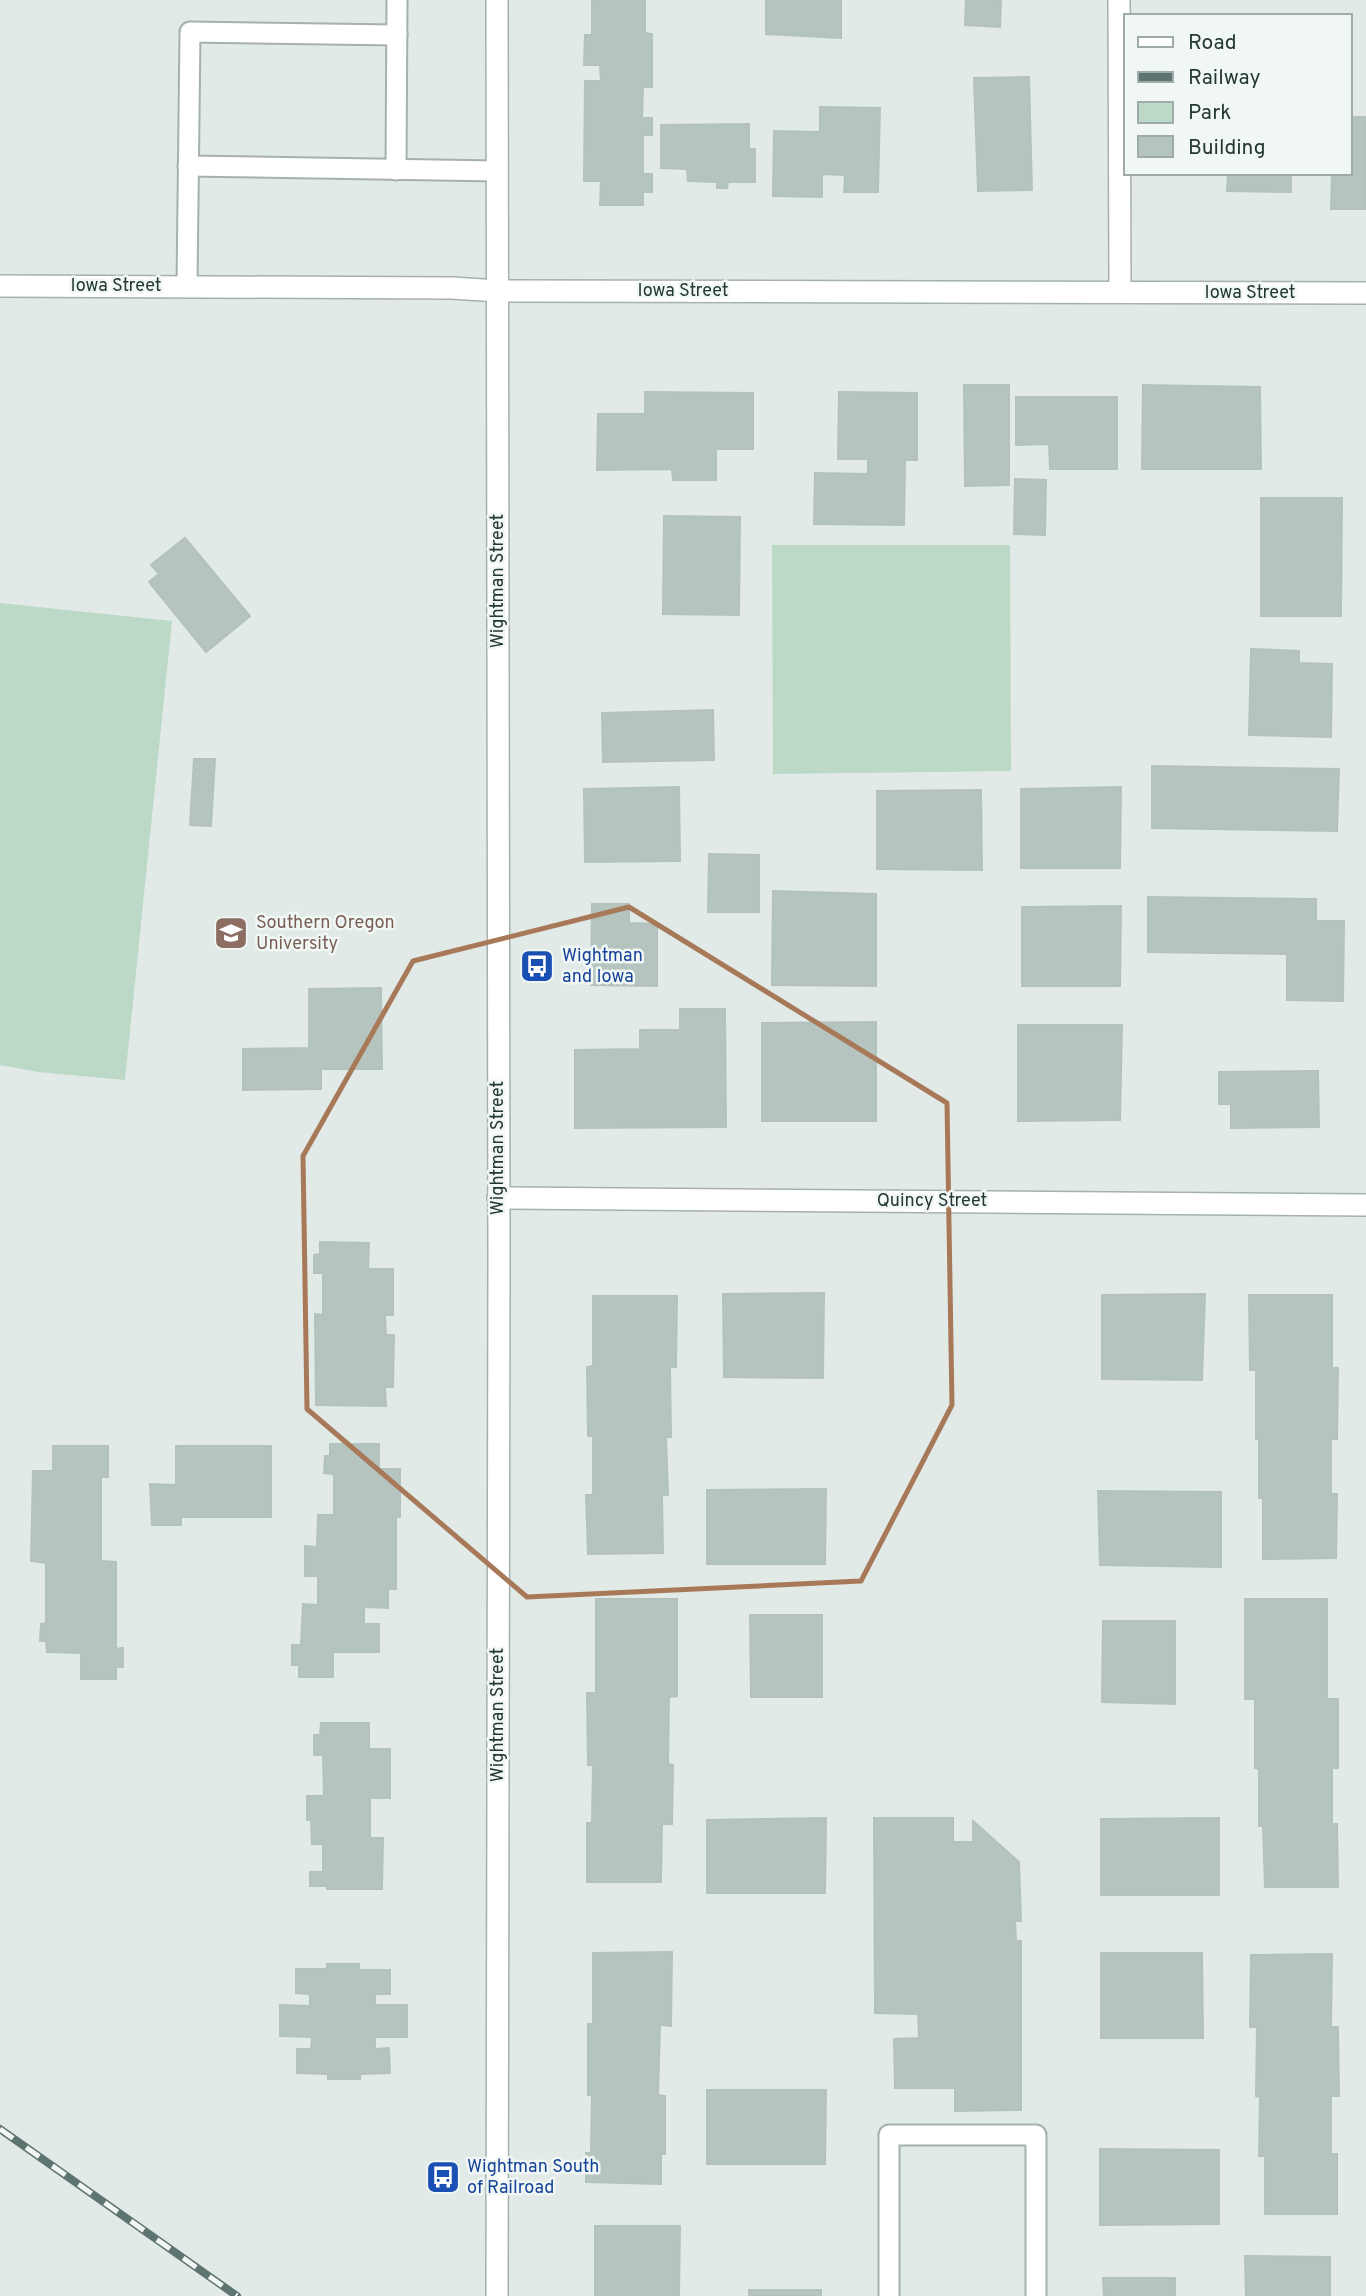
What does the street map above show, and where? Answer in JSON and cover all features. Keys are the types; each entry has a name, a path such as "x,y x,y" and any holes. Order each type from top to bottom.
{"street":[{"name":"Wightman Street","path":"497,0 497,2296"},
{"path":"1119,0 1120,292"},
{"name":"Iowa Street","path":"0,286 452,288 498,291 1366,293"},
{"name":"Quincy Street","path":"498,1198 1366,1205"}],"lane":[{"path":"396,170 397,0"},
{"path":"187,286 190,32 397,35"},
{"path":"188,166 497,171"},
{"path":"889,2296 889,2136 1036,2136 1036,2296"}],"highlighted area":[{"path":"629,907 947,1103 952,1405 861,1581 527,1597 307,1409 303,1156 413,961"}],"green space":[{"path":"772,545 1010,545 1011,771 773,774"},
{"path":"0,603 172,621 125,1080 38,1072 0,1065"}],"building":[{"path":"592,0 645,0 645,33 652,34 652,87 643,87 642,118 652,118 652,135 643,135 643,174 652,174 652,192 643,192 643,205 600,205 601,181 584,181 585,81 601,81 600,65 584,65 585,35 592,35"},
{"path":"766,0 841,0 841,38 766,34"},
{"path":"966,0 1001,0 1000,27 965,25"},
{"path":"1029,77 1032,190 978,191 974,78"},
{"path":"820,107 880,108 878,192 844,192 845,175 822,174 822,197 773,196 774,131 820,132"},
{"path":"1352,117 1366,117 1366,209 1331,209 1332,175 1352,175"},
{"path":"749,124 749,149 755,149 755,182 728,182 727,188 717,188 717,182 688,181 687,169 661,168 661,125"},
{"path":"1228,175 1291,175 1291,192 1227,191"},
{"path":"964,385 1009,385 1009,485 965,486"},
{"path":"1143,385 1260,387 1261,469 1142,469"},
{"path":"645,392 753,393 753,449 716,449 716,480 673,480 672,469 597,470 598,414 645,414"},
{"path":"839,392 917,393 917,460 905,460 904,525 814,524 815,473 868,474 868,459 838,459"},
{"path":"1016,397 1117,397 1117,469 1050,469 1049,444 1016,445"},
{"path":"1015,479 1046,480 1045,535 1014,534"},
{"path":"1261,498 1342,498 1341,616 1261,616"},
{"path":"664,516 740,517 739,615 663,614"},
{"path":"185,538 250,616 206,652 149,582 159,574 151,565"},
{"path":"1251,649 1299,651 1299,663 1332,664 1331,737 1249,735"},
{"path":"713,710 714,760 603,762 602,713"},
{"path":"194,759 215,759 211,826 190,825"},
{"path":"1152,766 1339,769 1337,831 1152,828"},
{"path":"679,787 680,861 585,862 584,789"},
{"path":"1121,787 1120,868 1021,868 1021,789"},
{"path":"981,790 982,870 877,869 877,791"},
{"path":"709,854 759,855 759,912 708,912"},
{"path":"773,891 876,894 876,986 772,985"},
{"path":"1148,897 1316,899 1316,921 1344,921 1343,1001 1287,1000 1287,954 1148,952"},
{"path":"592,904 629,904 629,923 657,924 657,986 591,985"},
{"path":"1121,906 1120,986 1022,986 1022,907"},
{"path":"381,988 382,1069 321,1069 321,1089 243,1090 243,1049 309,1048 309,989"},
{"path":"680,1009 725,1009 726,1127 575,1128 575,1050 640,1049 640,1030 680,1030"},
{"path":"876,1022 876,1121 762,1121 762,1023"},
{"path":"1018,1025 1122,1025 1120,1120 1018,1121"},
{"path":"1318,1071 1319,1127 1231,1128 1231,1104 1219,1104 1219,1072"},
{"path":"320,1242 369,1243 368,1269 393,1269 393,1315 385,1315 386,1335 394,1335 393,1387 385,1387 386,1406 316,1405 315,1314 323,1315 323,1273 314,1273 314,1255 320,1254"},
{"path":"824,1293 823,1378 724,1377 723,1294"},
{"path":"1205,1294 1202,1380 1102,1379 1102,1295"},
{"path":"1249,1295 1332,1295 1332,1368 1338,1368 1337,1439 1331,1439 1331,1494 1337,1494 1336,1558 1263,1559 1263,1498 1259,1498 1256,1370 1250,1370"},
{"path":"593,1296 677,1296 676,1367 670,1367 671,1437 666,1437 668,1495 662,1495 663,1553 588,1554 586,1495 593,1495 593,1436 588,1436 587,1367 593,1366"},
{"path":"330,1444 379,1444 379,1469 400,1469 400,1517 396,1517 396,1589 388,1589 388,1608 364,1607 364,1624 379,1624 379,1652 333,1652 333,1677 299,1677 299,1665 292,1665 292,1645 301,1645 303,1604 318,1605 318,1576 305,1576 305,1546 317,1547 318,1515 334,1515 334,1474 324,1473 325,1456 330,1456"},
{"path":"53,1446 108,1446 108,1477 101,1477 101,1561 116,1562 116,1649 123,1648 123,1667 116,1667 116,1679 81,1679 81,1653 47,1652 46,1641 40,1641 41,1624 46,1623 46,1563 31,1561 33,1471 53,1471"},
{"path":"176,1446 271,1446 271,1517 181,1517 181,1525 152,1525 150,1484 176,1485"},
{"path":"826,1489 825,1564 707,1564 707,1490"},
{"path":"1098,1491 1221,1492 1221,1567 1100,1565"},
{"path":"596,1599 677,1599 677,1696 669,1697 668,1764 673,1765 672,1824 662,1824 661,1882 587,1882 587,1823 592,1823 593,1765 588,1765 587,1693 596,1693"},
{"path":"1245,1599 1327,1599 1327,1699 1338,1699 1338,1768 1332,1768 1332,1824 1337,1824 1338,1887 1265,1887 1263,1826 1259,1826 1259,1769 1255,1768 1255,1699 1245,1699"},
{"path":"750,1615 822,1615 822,1697 751,1697"},
{"path":"1103,1621 1175,1621 1175,1704 1102,1702"},
{"path":"321,1723 369,1723 369,1749 390,1749 390,1798 370,1798 370,1838 383,1838 382,1889 327,1889 327,1886 310,1886 310,1872 323,1872 323,1844 312,1844 311,1820 307,1820 307,1796 324,1796 323,1755 314,1755 314,1735 320,1735"},
{"path":"826,1818 825,1893 707,1893 707,1820"},
{"path":"874,1818 953,1818 953,1842 973,1842 973,1821 1019,1862 1021,1921 1015,1921 1016,1941 1021,1941 1021,2110 955,2111 955,2088 895,2088 894,2039 919,2038 918,2014 875,2013"},
{"path":"1219,1818 1219,1895 1101,1895 1101,1819"},
{"path":"672,1952 671,2026 660,2025 658,2095 665,2096 665,2154 661,2154 661,2184 586,2182 586,2153 591,2153 592,2095 588,2095 588,2024 593,2024 593,1953"},
{"path":"1101,1953 1202,1953 1203,2038 1101,2038"},
{"path":"1332,1954 1331,2027 1338,2027 1339,2096 1331,2096 1331,2154 1337,2154 1337,2214 1265,2214 1265,2156 1259,2156 1260,2097 1256,2096 1257,2027 1250,2027 1251,1955"},
{"path":"327,1964 359,1964 359,1970 390,1970 390,1994 375,1994 375,2005 407,2005 407,2037 375,2037 375,2049 389,2048 390,2073 360,2074 360,2079 328,2079 328,2074 297,2073 297,2049 311,2049 312,2037 280,2036 280,2005 310,2006 310,1994 296,1993 296,1969 327,1969"},
{"path":"707,2090 826,2090 825,2164 707,2164"},
{"path":"1100,2149 1219,2150 1219,2224 1100,2225"},
{"path":"595,2226 680,2226 679,2296 595,2296"},
{"path":"1245,2256 1330,2257 1330,2296 1246,2296"},
{"path":"1103,2278 1175,2278 1175,2296 1104,2296"},
{"path":"749,2290 821,2290 821,2296 749,2296"}],"railway":[{"path":"0,2129 237,2296"}],"place":[{"name":"Southern Oregon University","path":"231,933"},
{"name":"Wightman and Iowa","path":"537,966"},
{"name":"Wightman South of Railroad","path":"443,2177"}]}
